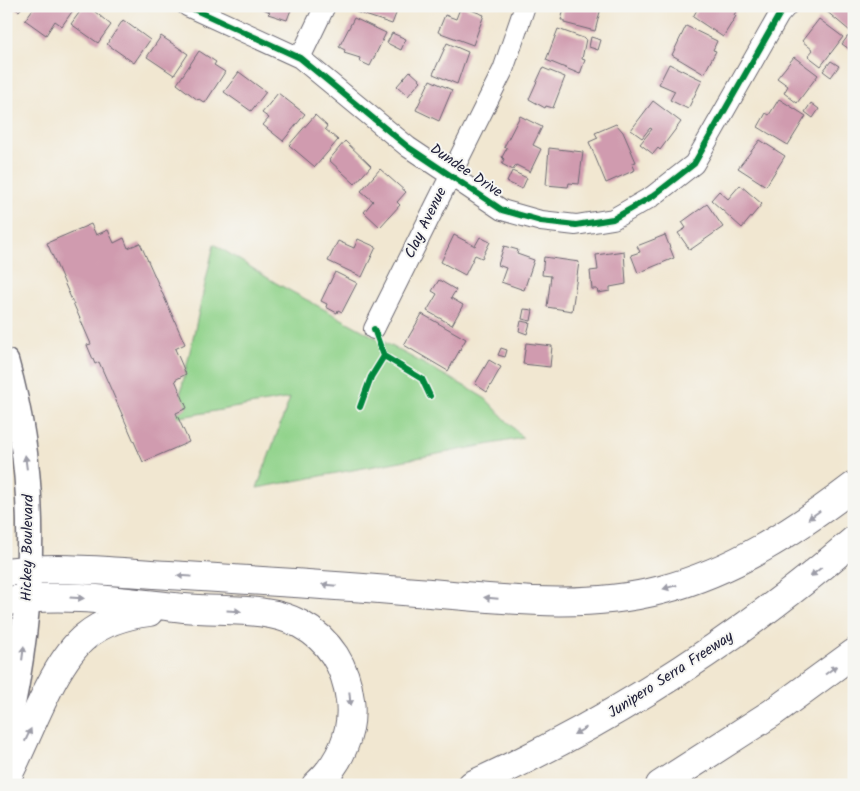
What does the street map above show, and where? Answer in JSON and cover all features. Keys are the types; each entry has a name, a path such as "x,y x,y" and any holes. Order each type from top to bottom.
{"highway":[{"path":"18,571 51,568 302,583 540,602 593,601 659,590 693,580 733,564 785,535 854,486"},
{"name":"Junipero Serra Freeway","path":"472,785 577,732 676,673 772,607 854,540"},
{"path":"17,600 49,597 253,612 286,618 314,633 336,656 348,685 350,722 347,738 340,754 331,769 316,785"},
{"path":"6,779 62,665 77,643 97,628 124,616 186,608"},
{"path":"660,785 740,735 854,652"},
{"path":"695,785 804,690"}],"main road":[{"name":"Hickey Boulevard","path":"6,362 18,414 27,470 30,523 18,571 17,600 22,662 6,735"}],"street":[{"name":"Dundee Drive","path":"187,6 300,58 408,147 502,210 540,221 576,226 613,219 653,196 694,164 779,15 788,6"},
{"path":"300,58 325,6"},
{"name":"Clay Avenue","path":"374,329 503,70 525,6"}],"green space":[{"path":"214,244 276,283 486,399 523,438 257,488 290,398 175,418"}],"building":[{"path":"12,6 23,6 19,11"},
{"path":"35,6 76,6 62,26 55,21 46,35 25,20"},
{"path":"84,6 88,6 111,25 98,43 71,24"},
{"path":"257,6 292,7 287,20 268,14 270,12"},
{"path":"358,6 399,6 392,24 356,12"},
{"path":"461,6 484,15 473,45 438,32 445,15 456,19"},
{"path":"565,6 601,8 595,31 564,23 564,20 561,20"},
{"path":"699,6 739,6 734,15 736,16 723,37 693,17"},
{"path":"828,6 854,6 854,27 850,31 825,10"},
{"path":"354,18 386,33 370,66 359,61 360,58 344,53 345,50 339,47"},
{"path":"819,19 843,37 821,66 808,56 813,50 802,41"},
{"path":"123,20 150,40 134,63 107,44"},
{"path":"686,26 717,41 713,50 716,51 704,74 672,55"},
{"path":"558,29 586,39 582,59 585,60 580,74 546,60"},
{"path":"392,33 406,39 401,50 387,43"},
{"path":"161,36 188,54 174,75 147,57"},
{"path":"848,36 854,41 852,51 842,44"},
{"path":"591,37 601,40 598,50 589,47"},
{"path":"447,43 468,52 457,84 433,74"},
{"path":"199,51 216,62 214,65 225,72 205,103 177,84"},
{"path":"794,57 818,75 797,103 784,93 788,86 777,78"},
{"path":"831,61 839,66 831,77 823,71"},
{"path":"669,64 702,80 688,109 670,100 675,91 659,84"},
{"path":"543,68 565,77 553,108 546,106 545,108 529,99"},
{"path":"410,71 421,81 408,96 397,86"},
{"path":"239,72 266,92 251,111 224,92"},
{"path":"430,80 452,90 439,121 416,110"},
{"path":"278,93 305,114 283,141 263,125 269,118 262,113"},
{"path":"779,99 806,116 788,145 758,127 766,113 769,115"},
{"path":"653,101 681,122 660,150 658,148 653,154 640,144 652,129 650,128 642,138 631,130"},
{"path":"811,103 819,109 813,118 805,112"},
{"path":"315,115 327,126 325,129 338,140 315,167 289,145"},
{"path":"520,116 542,127 533,145 541,149 530,172 516,165 513,170 502,164 504,159 502,157 507,148 504,147"},
{"path":"616,124 623,132 636,162 632,163 635,170 606,183 589,142 598,138 595,133"},
{"path":"760,140 785,156 766,186 738,168"},
{"path":"345,141 371,166 355,184 329,160"},
{"path":"549,148 583,152 579,184 569,183 568,187 546,185"},
{"path":"380,169 406,192 397,202 400,205 380,227 364,212 373,201 361,191"},
{"path":"512,171 527,178 522,189 507,182"},
{"path":"740,185 762,204 742,228 711,200 719,191 728,199"},
{"path":"707,204 723,227 690,250 678,233 686,228 682,222"},
{"path":"91,224 96,235 108,230 114,243 124,238 128,248 140,243 185,344 175,349 186,374 175,380 187,408 176,413 189,442 143,462 99,362 95,364 87,345 91,344 47,243"},
{"path":"454,235 475,246 480,237 490,242 482,258 475,255 465,275 441,262"},
{"path":"665,235 674,258 638,273 631,255 640,252 637,246"},
{"path":"358,239 376,247 362,277 328,261 338,241 354,248"},
{"path":"504,246 518,250 517,254 534,260 524,290 501,282 506,268 498,265"},
{"path":"624,251 626,284 610,287 610,291 598,293 597,289 592,289 590,271 598,270 596,255"},
{"path":"544,257 579,262 572,311 547,307 551,276 542,275"},
{"path":"335,272 357,283 342,312 338,310 337,313 326,307 327,304 321,301"},
{"path":"439,280 456,290 451,298 463,305 452,325 427,311 437,294 432,291"},
{"path":"524,309 533,310 531,321 522,319"},
{"path":"422,314 466,339 448,371 404,345"},
{"path":"521,321 530,323 527,334 519,331"},
{"path":"526,343 552,346 550,367 523,364"},
{"path":"501,348 507,350 505,357 498,355"},
{"path":"489,360 501,367 487,392 475,384"}],"cycle path":[{"path":"187,6 300,58 408,147 502,210 541,221 576,225 613,219 653,196 694,164 779,15 787,6"},
{"path":"360,407 371,377 384,356 374,329"},
{"path":"384,356 422,379 430,396"}]}
